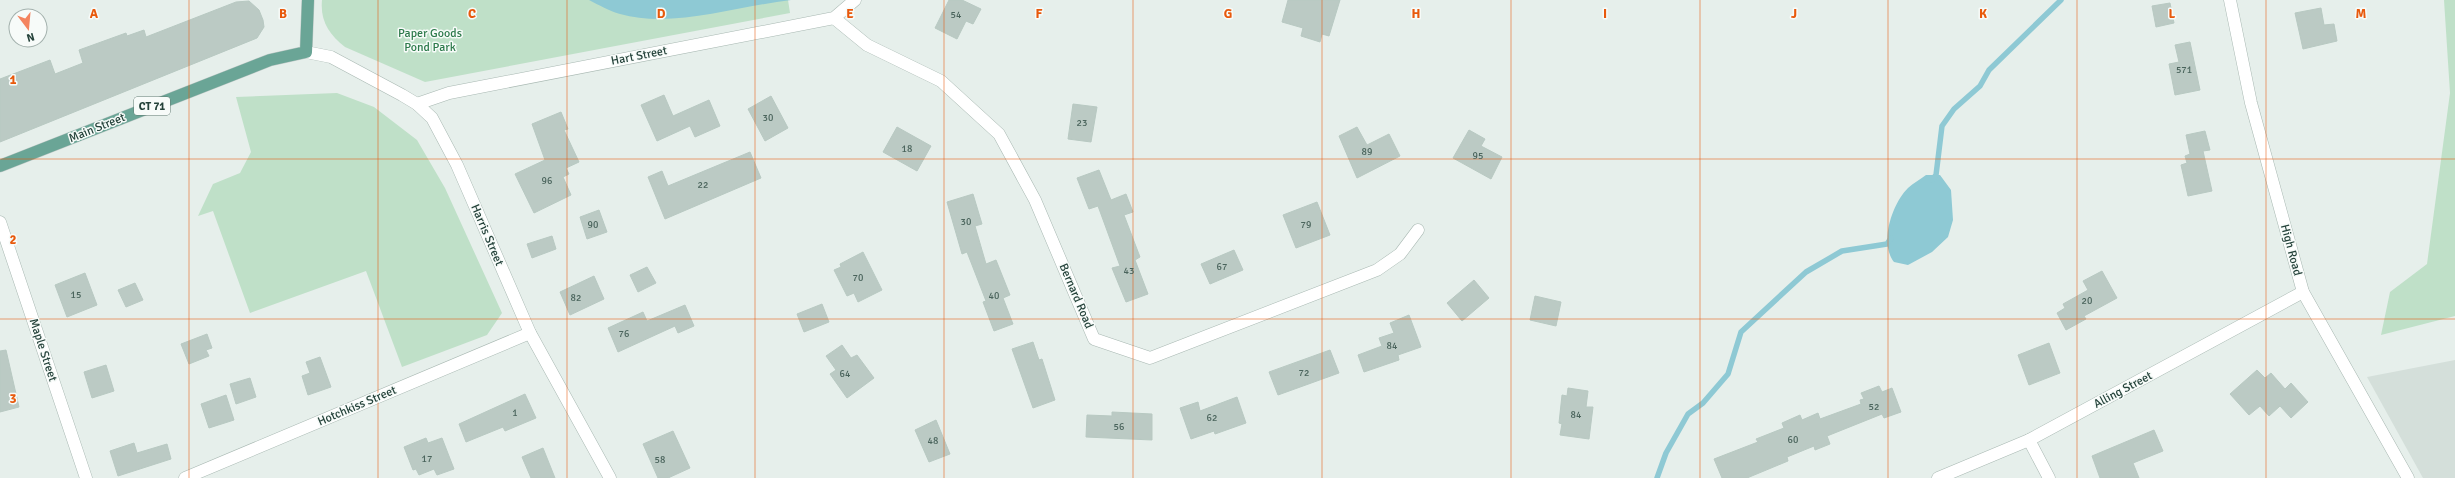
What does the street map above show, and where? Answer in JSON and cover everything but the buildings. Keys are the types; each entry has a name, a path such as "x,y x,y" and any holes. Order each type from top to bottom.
{"main road":[{"path":"306,52 308,0"},
{"name":"Main Street","path":"0,166 270,60 306,52"}],"street":[{"name":"Hart Street","path":"417,104 449,93 834,18 855,0"},
{"name":"High Road","path":"2230,0 2251,103 2303,292 2408,478"},
{"name":"Bernard Road","path":"834,18 867,45 941,81 999,134 1035,200 1094,339 1150,358 1377,270 1400,254 1418,230"},
{"name":"Harris Street","path":"306,52 331,57 417,104 432,118 450,151 530,333 610,478"},
{"name":"Maple Street","path":"0,222 86,478"},
{"name":"Alling Street","path":"1938,478 2029,440 2303,292"},
{"name":"Hotchkiss Street","path":"185,478 530,333"},
{"path":"2029,440 2049,478"}],"shaded area":[{"path":"2455,360 2455,478 2423,478 2367,377"}],"green space":[{"name":"Paper Goods Pond Park","path":"322,0 788,0 790,13 425,82 345,47 334,37 324,21 322,14"},
{"path":"2444,0 2455,0 2455,316 2381,335 2390,292 2427,264 2450,93"},
{"path":"337,93 374,107 417,140 445,188 502,313 487,335 402,367 366,271 250,313 213,211 198,216 213,184 240,173 251,152 236,97"}],"water":[{"path":"589,0 791,0 705,15 661,19 640,18 620,14 608,10"},
{"path":"1926,175 1940,175 1951,190 1953,220 1948,237 1932,252 1908,265 1894,262 1888,245 1889,224 1893,213 1902,195 1908,188"}],"waterway":[{"path":"1932,180 1936,175 1942,126 1954,109 1980,86 1989,70 2061,0"},
{"path":"1657,478 1666,453 1688,414 1703,403 1728,374 1741,332 1806,272 1842,251 1887,244 1891,238"}]}
